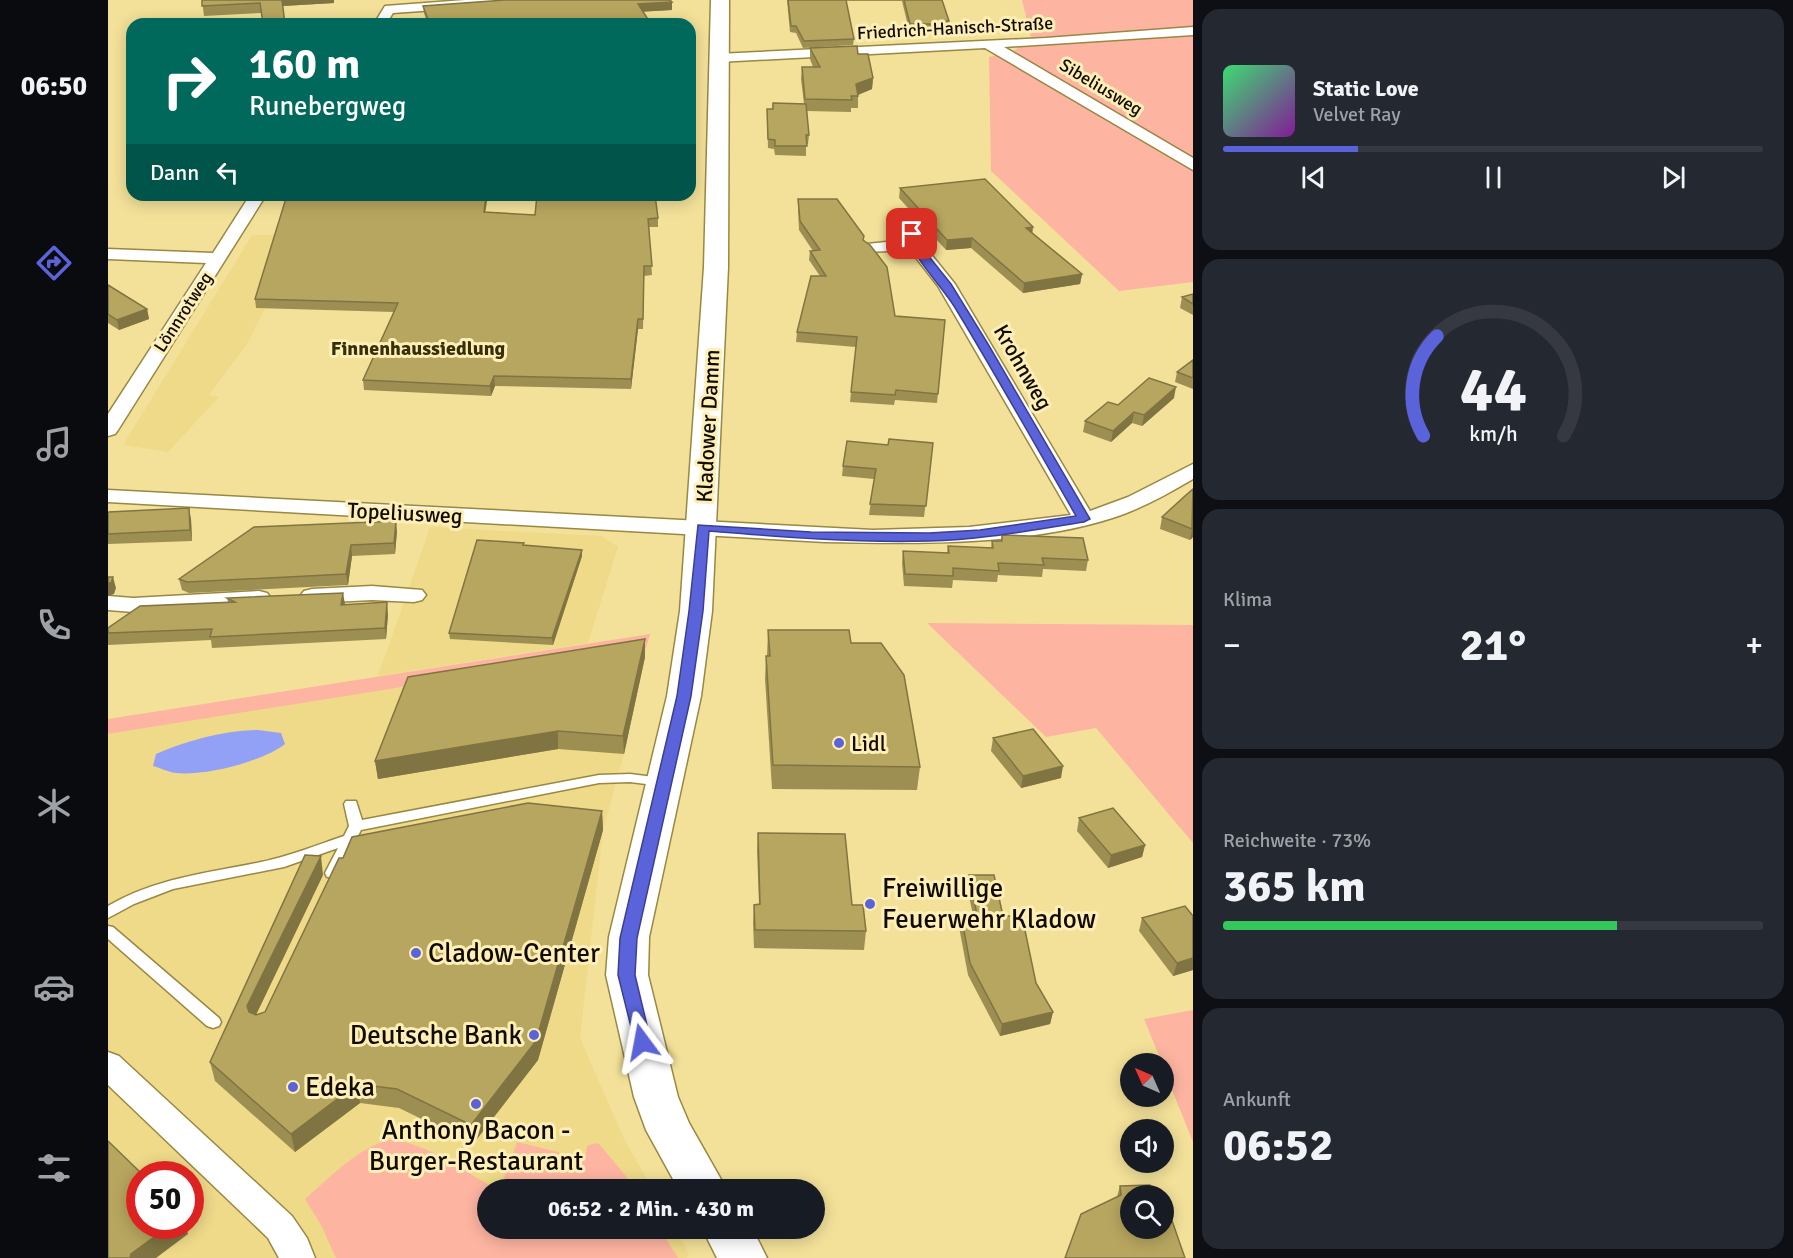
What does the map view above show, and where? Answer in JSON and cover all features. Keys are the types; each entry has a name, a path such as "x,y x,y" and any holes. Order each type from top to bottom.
{"main road":[{"name":"Kladower Damm","path":"698,1179 669,1130 656,1097 627,975 629,938 684,696 696,611 703,527 716,267 720,0"},
{"path":"732,1239 743,1258"}],"street":[{"path":"384,18 389,9 521,0"},
{"name":"Friedrich-Hanisch-Straße","path":"718,58 1046,42 1193,31"},
{"name":"Sibeliusweg","path":"988,44 1193,165"},
{"name":"Lönnrotweg","path":"108,430 254,201"},
{"name":"Krohnweg","path":"873,248 913,239 946,284 1084,519"},
{"path":"108,254 218,258"},
{"name":"Topeliusweg","path":"108,496 703,527 811,536 929,537 980,534 1084,519 1113,511 1147,496 1193,470"},
{"path":"108,603 133,604 372,593 414,595"},
{"path":"108,1065 280,1227 295,1249 297,1258"}],"lane":[{"path":"108,912 125,901 164,885 285,862 353,832 599,779 630,778 664,783"},
{"path":"326,886 353,832 351,804"},
{"path":"108,931 213,1022"}],"shaded area":[{"path":"1022,0 1193,0 1193,282 1119,291 991,171 989,57 1015,50 1031,37"},
{"path":"298,234 278,283 247,344 209,395 219,397 168,452 123,445 252,235"},
{"path":"430,527 601,536 618,547 588,643 378,676"},
{"path":"927,623 1193,625 1193,843 1096,728 1046,737"},
{"path":"650,634 646,648 108,734 108,719"},
{"name":"Cladow-Center","path":"646,648 624,754 603,830 580,1038 625,1141 647,1179 477,1179 477,1239 681,1239 689,1253 687,1258 108,1258 108,734"},
{"path":"1193,1010 1193,1142 1174,1095 1174,1053 1158,1053 1144,1019"},
{"path":"390,1140 418,1146 480,1179 477,1179 477,1239 666,1239 678,1258 336,1258 321,1225 305,1199 356,1156 379,1143"},
{"path":"517,1142 558,1152 575,1164 585,1159 587,1146 599,1144 628,1179 504,1179"}],"water":[{"path":"258,730 281,733 285,744 262,757 217,770 176,773 153,766 156,754 181,744 219,734"}],"building":[{"path":"202,0 282,0 284,18 262,18 260,3 202,6"},
{"path":"505,0 670,0 672,2 638,4 647,18 428,18 423,6"},
{"path":"788,0 846,0 854,39 804,41 796,26 791,26"},
{"path":"904,0 942,0 949,21 943,21 944,24 910,24"},
{"path":"857,46 858,54 868,54 873,78 856,84 858,96 851,96 852,100 805,99 802,67 820,67 810,48"},
{"path":"773,103 806,104 809,135 806,135 807,146 775,146 775,140 768,139 767,109 773,109"},
{"path":"985,179 1033,227 1026,228 1082,274 1024,283 972,238 947,240 900,188"},
{"path":"798,199 837,199 864,236 863,240 870,245 887,267 895,316 945,320 938,394 896,390 895,395 851,392 857,337 797,332 811,276 826,276 810,251 820,250 800,221"},
{"path":"285,201 485,201 484,212 535,215 536,201 656,201 658,218 648,219 652,266 644,266 643,319 638,319 631,379 494,376 490,386 363,380 398,303 255,299"},
{"path":"108,285 147,309 117,320 108,314"},
{"path":"1193,294 1193,304 1182,297"},
{"path":"1193,360 1193,378 1177,372"},
{"path":"1149,378 1176,387 1144,415 1134,412 1113,431 1085,421 1108,402 1118,405"},
{"path":"889,439 933,443 926,506 870,504 876,469 843,466 847,441 888,445"},
{"path":"1193,489 1192,529 1162,517 1186,495"},
{"path":"189,508 190,530 108,534 108,512"},
{"path":"396,521 394,543 351,545 346,574 187,582 179,579 254,527"},
{"path":"1002,535 1083,538 1088,560 1042,558 1044,565 998,563 999,571 953,568 953,576 905,574 903,551 949,553 948,546 993,548 992,541 1002,541"},
{"path":"477,540 582,550 552,638 449,633"},
{"path":"108,577 113,577 111,583 108,583"},
{"path":"343,593 341,605 387,602 385,628 210,637 212,629 108,633 108,628 140,606 235,602 227,598"},
{"name":"Lidl","path":"768,630 849,630 851,643 881,643 904,675 920,767 773,765 766,656 770,656"},
{"path":"645,639 623,736 558,731 375,761 408,677"},
{"path":"1033,729 1063,766 1023,776 993,738"},
{"path":"528,803 602,811 536,1041 471,1125 397,1089 357,1084 291,1134 210,1062 305,855 321,856 247,1006 249,1012 256,1015 265,1012 339,858 343,858 352,837"},
{"path":"1113,808 1145,845 1111,855 1079,818"},
{"path":"758,833 845,834 852,905 863,905 866,931 755,930 754,905 760,904"},
{"path":"969,875 994,875 1003,916 1022,916 1036,983 1053,1012 1002,1024 970,963 961,915 977,915"},
{"path":"1185,906 1193,916 1193,958 1177,963 1142,918"},
{"path":"108,1141 129,1161 126,1161 126,1239 151,1239 131,1254 130,1258 108,1258"},
{"path":"1120,1195 1120,1239 1174,1239 1174,1226 1185,1258 1065,1258 1081,1214"}],"place":[{"name":"Lidl","path":"839,743"},
{"name":"Freiwillige Feuerwehr Kladow","path":"870,904"},
{"name":"Cladow-Center","path":"416,953"},
{"name":"Deutsche Bank","path":"534,1035"},
{"name":"Edeka","path":"293,1087"},
{"name":"Anthony Bacon - Burger-Restaurant","path":"476,1104"}],"district":[{"name":"Finnenhaussiedlung","path":"418,348"}],"route":[{"path":"642,1042 627,975 629,938 684,696 696,611 703,527 811,536 929,537 980,534 1084,519 946,284 914,244 912,234"}]}
